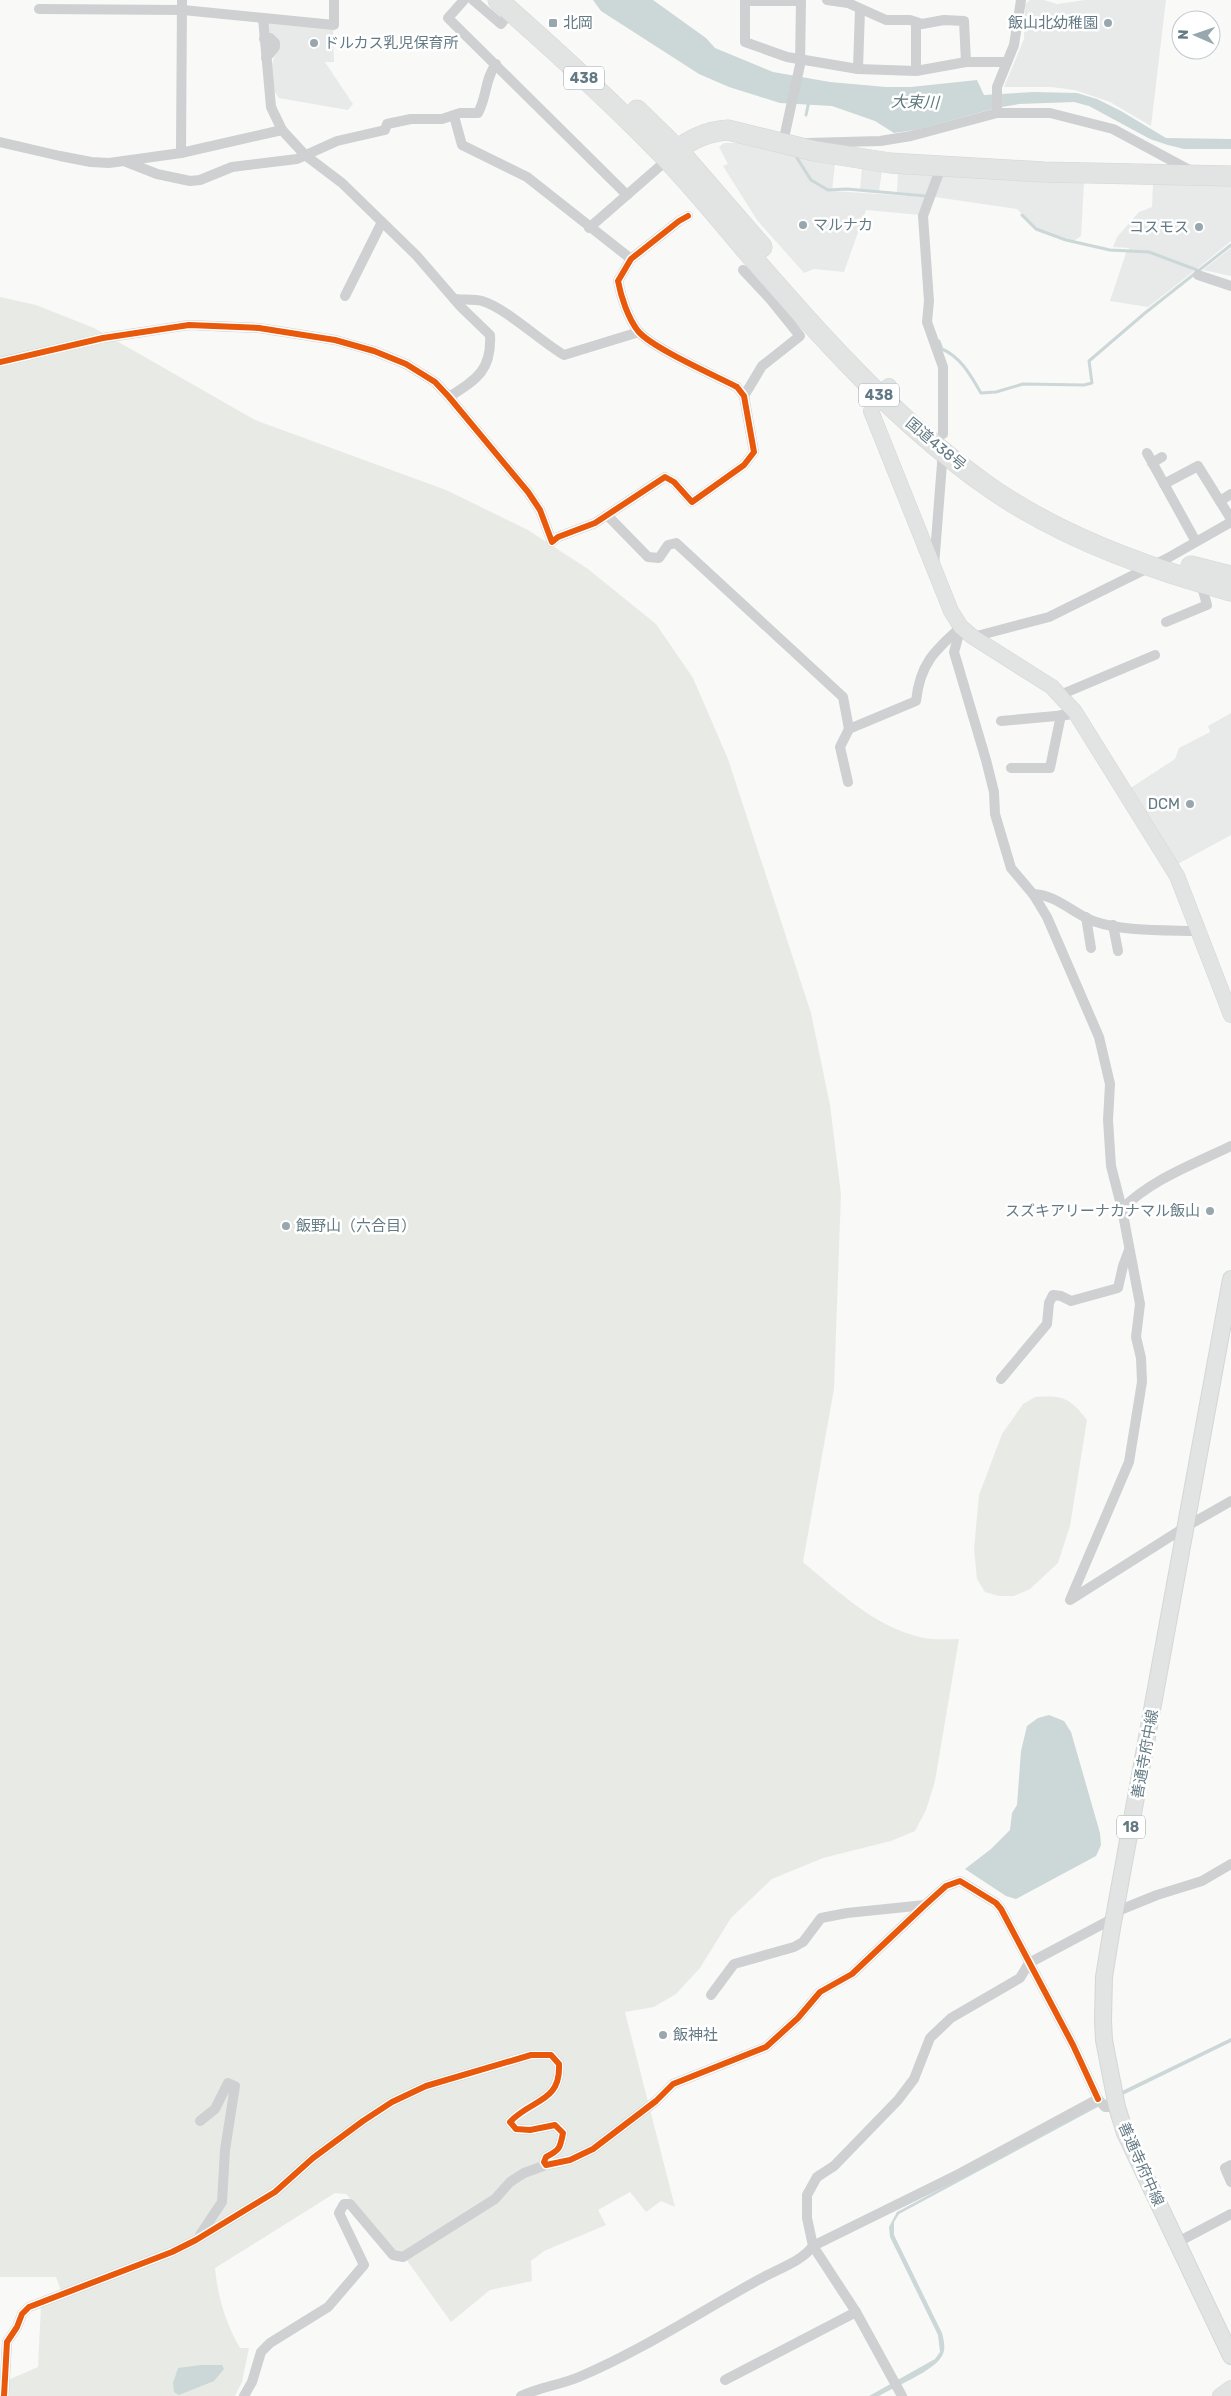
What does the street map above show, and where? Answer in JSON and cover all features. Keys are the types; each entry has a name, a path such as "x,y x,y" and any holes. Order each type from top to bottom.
{"highway":[{"name":"国道438号","path":"509,4 672,154 781,291 990,488 1064,530 1158,562 1200,583 1231,591"},
{"path":"672,154 717,130 728,130 784,144 868,161 1044,172 1231,176"},
{"name":"国道438号","path":"1158,562 1231,576"}],"main road":[{"name":"善通寺府中線","path":"1231,1279 1104,1977 1103,2020 1104,2040 1117,2106 1125,2133 1231,2356"}],"street":[{"path":"39,9 183,5 263,18 334,25 334,0"},
{"path":"464,0 448,18 627,195"},
{"path":"473,0 501,24 509,4"},
{"path":"1007,62 966,62 916,70 858,69 801,62 745,42 745,1 801,0 801,62 788,117 784,144 880,141 911,136 997,112 1050,113 1113,129 1191,169 1196,176"},
{"path":"827,0 848,3 886,20 922,24 944,20 964,21 966,62"},
{"path":"997,112 997,87 1014,45 1021,0"},
{"path":"181,152 183,5"},
{"path":"858,69 860,9"},
{"path":"263,18 271,107 282,130 305,155 342,183 416,255 454,299 490,335 491,352 486,366 479,376 449,397"},
{"path":"916,22 916,70"},
{"path":"124,161 157,174 190,181 200,180 232,167 251,163 275,163 297,159 337,141 385,130 387,124 411,119 442,119 460,113 478,113 485,101 489,72 496,64"},
{"path":"454,116 462,145 527,177 589,228 631,259"},
{"path":"0,142 91,162 124,161 181,152 282,130"},
{"path":"589,228 672,154"},
{"path":"934,569 943,443 943,367 928,322 929,301 923,216 941,167"},
{"path":"0,362 103,338 188,325 259,328 335,340 374,351 406,364 435,382 449,397 528,492 540,510 552,542 558,537 595,523 665,477 674,482 692,502 744,465 754,452 744,396 737,387 658,346 639,332 620,294 618,281 631,259 688,216"},
{"path":"345,296 382,222"},
{"path":"743,270 781,291 800,336 762,366 744,396"},
{"path":"1198,276 1231,286"},
{"path":"454,299 482,301 506,314 544,343 564,355 639,332"},
{"path":"884,390 871,411 950,610 961,627 984,646 1029,671 1060,695 1069,715 1177,876 1231,1015"},
{"path":"1147,453 1195,540"},
{"path":"1152,463 1162,457"},
{"path":"973,637 1049,617 1158,562 1231,521 1198,466 1164,484"},
{"path":"1220,501 1231,494"},
{"path":"607,515 648,557 659,558 668,545 676,543 843,697 849,729 840,747 848,782"},
{"path":"1166,622 1207,605 1200,583"},
{"path":"849,729 916,701 919,680 928,660 938,647 961,627"},
{"path":"961,627 954,652 986,760 1002,842 1011,868 1034,894 1047,917 1100,1037 1110,1084 1108,1120 1111,1166 1122,1209 1140,1304 1136,1337 1141,1358 1142,1382 1134,1440 1122,1480 1070,1600 1187,1526 1231,1501"},
{"path":"1060,695 1155,655"},
{"path":"1001,721 1069,715"},
{"path":"1011,768 1050,768 1069,715"},
{"path":"1034,894 1046,894 1086,917 1114,925 1151,930 1198,931"},
{"path":"1086,917 1091,948"},
{"path":"1114,925 1118,951"},
{"path":"1122,1209 1133,1198 1188,1165 1231,1146"},
{"path":"1001,1378 1048,1324 1049,1304 1053,1295 1061,1296 1071,1301 1118,1288 1122,1266 1129,1250"},
{"path":"897,2388 856,2312 813,2246 807,2218 808,2195 817,2177 834,2166 898,2100 914,2079 930,2038 963,2009 1020,1978 1029,1963 1115,1915 1157,1895 1202,1881 1231,1864"},
{"path":"244,2396 252,2382 261,2352 270,2343 328,2307 364,2265 339,2213 344,2204 350,2204 393,2255 403,2257 495,2199 510,2182 524,2174 570,2160 593,2149 656,2101 673,2084 766,2047 798,2018 820,1992 852,1974 946,1886 960,1881 996,1903 1001,1909 1073,2045 1098,2099 1105,2107 1117,2106"},
{"path":"711,1994 734,1964 794,1947 803,1942 821,1918 847,1913 925,1905"},
{"path":"4,2396 3,2342 17,2327 22,2314 36,2302 172,2252 196,2240 276,2192 313,2158 363,2121 392,2102 426,2086 531,2055 551,2056 559,2064 560,2078 555,2088 546,2099 518,2113 510,2122 516,2129 530,2130 555,2125 563,2133 558,2151 546,2157 546,2166"},
{"path":"196,2240 222,2202 225,2150 235,2086 228,2083 215,2109 200,2121"},
{"path":"521,2396 536,2389 549,2392 692,2319 806,2255 813,2246 959,2174 1098,2099"},
{"path":"1231,2165 1224,2168 1231,2182"},
{"path":"1176,2243 1231,2214"},
{"path":"725,2380 856,2312"},
{"path":"1220,2396 1231,2388"}],"shaded area":[{"path":"1030,0 1044,0 1057,4 1085,0 1166,0 1151,126 1110,102 1075,90 1051,87 1004,87 1024,39 1025,4"},
{"path":"267,22 333,29 334,62 325,62 353,104 348,110 279,98 272,88 272,64 278,45 267,35"},
{"path":"724,143 741,143 792,156 835,164 832,191 925,197 920,215 866,210 844,272 814,269 804,273 757,220 723,166 728,164 719,147"},
{"path":"862,168 882,171 879,191 860,190"},
{"path":"898,173 934,176 926,195 897,192"},
{"path":"942,176 1084,182 1081,236 1074,241 1036,228 1017,209 935,197"},
{"path":"1153,183 1231,186 1231,241 1198,268 1193,268 1191,270 1194,271 1148,307 1110,301 1127,250 1129,249 1113,247 1117,237 1139,212 1152,207"},
{"path":"1231,248 1231,276 1203,270"},
{"path":"0,297 36,305 94,328 255,420 446,490 528,530 588,569 656,624 693,678 728,759 811,1013 830,1105 841,1194 834,1389 803,1562 844,1597 890,1626 924,1638 959,1639 935,1781 926,1810 915,1831 891,1841 823,1858 772,1879 731,1918 700,1968 676,1994 654,2007 625,2012 675,2207 661,2201 646,2212 630,2192 598,2210 606,2225 544,2251 531,2261 532,2281 490,2290 451,2322 403,2255 396,2252 346,2194 335,2193 215,2268 220,2299 230,2329 240,2348 249,2348 242,2382 235,2396 7,2396 8,2380 38,2367 41,2305 63,2296 56,2277 0,2277"},
{"path":"1231,713 1231,835 1176,865 1129,789 1175,759 1179,748 1210,732 1208,726"},
{"path":"1035,1397 1053,1397 1065,1400 1076,1407 1087,1420 1070,1526 1058,1563 1030,1589 1014,1596 999,1596 985,1592 977,1579 974,1549 979,1495 1002,1434 1023,1404"}],"water":[{"name":"大束川","path":"593,0 653,0 706,38 715,48 773,72 830,82 886,87 911,87 977,80 984,95 1034,92 1077,93 1097,99 1121,111 1166,138 1231,139 1231,149 1184,149 1168,145 1150,139 1089,106 1074,102 1019,104 996,108 915,130 894,133 875,121 832,106 780,103 729,87 699,74 601,11"},
{"path":"1049,1715 1064,1721 1071,1732 1100,1833 1101,1845 1096,1856 1016,1899 1006,1896 965,1869 991,1849 1010,1830 1012,1813 1017,1805 1021,1751 1027,1726 1038,1718"},
{"path":"1231,2038 1231,2042 1094,2109 899,2214 894,2222 894,2235 942,2333 944,2351 938,2362 923,2373 879,2396 869,2396 935,2359 940,2352 938,2335 890,2237 889,2227 897,2212 1122,2091"},
{"path":"222,2365 224,2369 214,2381 179,2395 174,2392 173,2383 178,2368"}],"waterway":[{"path":"806,115 809,101"},
{"path":"797,158 811,180 828,190 847,189 926,196"},
{"path":"1022,215 1036,229 1066,240 1110,250 1149,252 1197,270"},
{"path":"939,341 942,349 949,352 965,368 981,393 996,392 1023,384 1084,385 1092,383 1089,361 1145,313 1231,245"}],"cycle path":[{"path":"0,362 103,338 189,325 259,328 335,340 374,351 406,364 435,382 449,397 528,492 540,510 552,542 558,537 595,523 665,477 674,482 692,502 744,465 754,452 744,396 737,387 700,369 645,338 631,320 621,294 618,281 631,259 688,216"},
{"path":"4,2396 7,2342 17,2327 22,2314 29,2307 172,2252 196,2240 275,2192 313,2158 392,2102 426,2086 531,2055 551,2055 559,2064 555,2086 543,2099 510,2122 516,2129 530,2130 555,2125 563,2133 561,2142 559,2148 546,2157 544,2162 546,2165 570,2160 593,2149 656,2101 673,2084 766,2047 798,2018 820,1992 852,1974 946,1886 960,1881 996,1903 1001,1909 1073,2045 1098,2099"}],"place":[{"name":"北岡","path":"553,23"},
{"name":"飯山北幼稚園","path":"1108,23"},
{"name":"ドルカス乳児保育所","path":"314,43"},
{"name":"マルナカ","path":"803,225"},
{"name":"コスモス","path":"1199,227"},
{"name":"DCM","path":"1190,804"},
{"name":"スズキアリーナカナマル飯山","path":"1210,1211"},
{"name":"飯野山（六合目）","path":"286,1226"},
{"name":"飯神社","path":"663,2035"}]}
